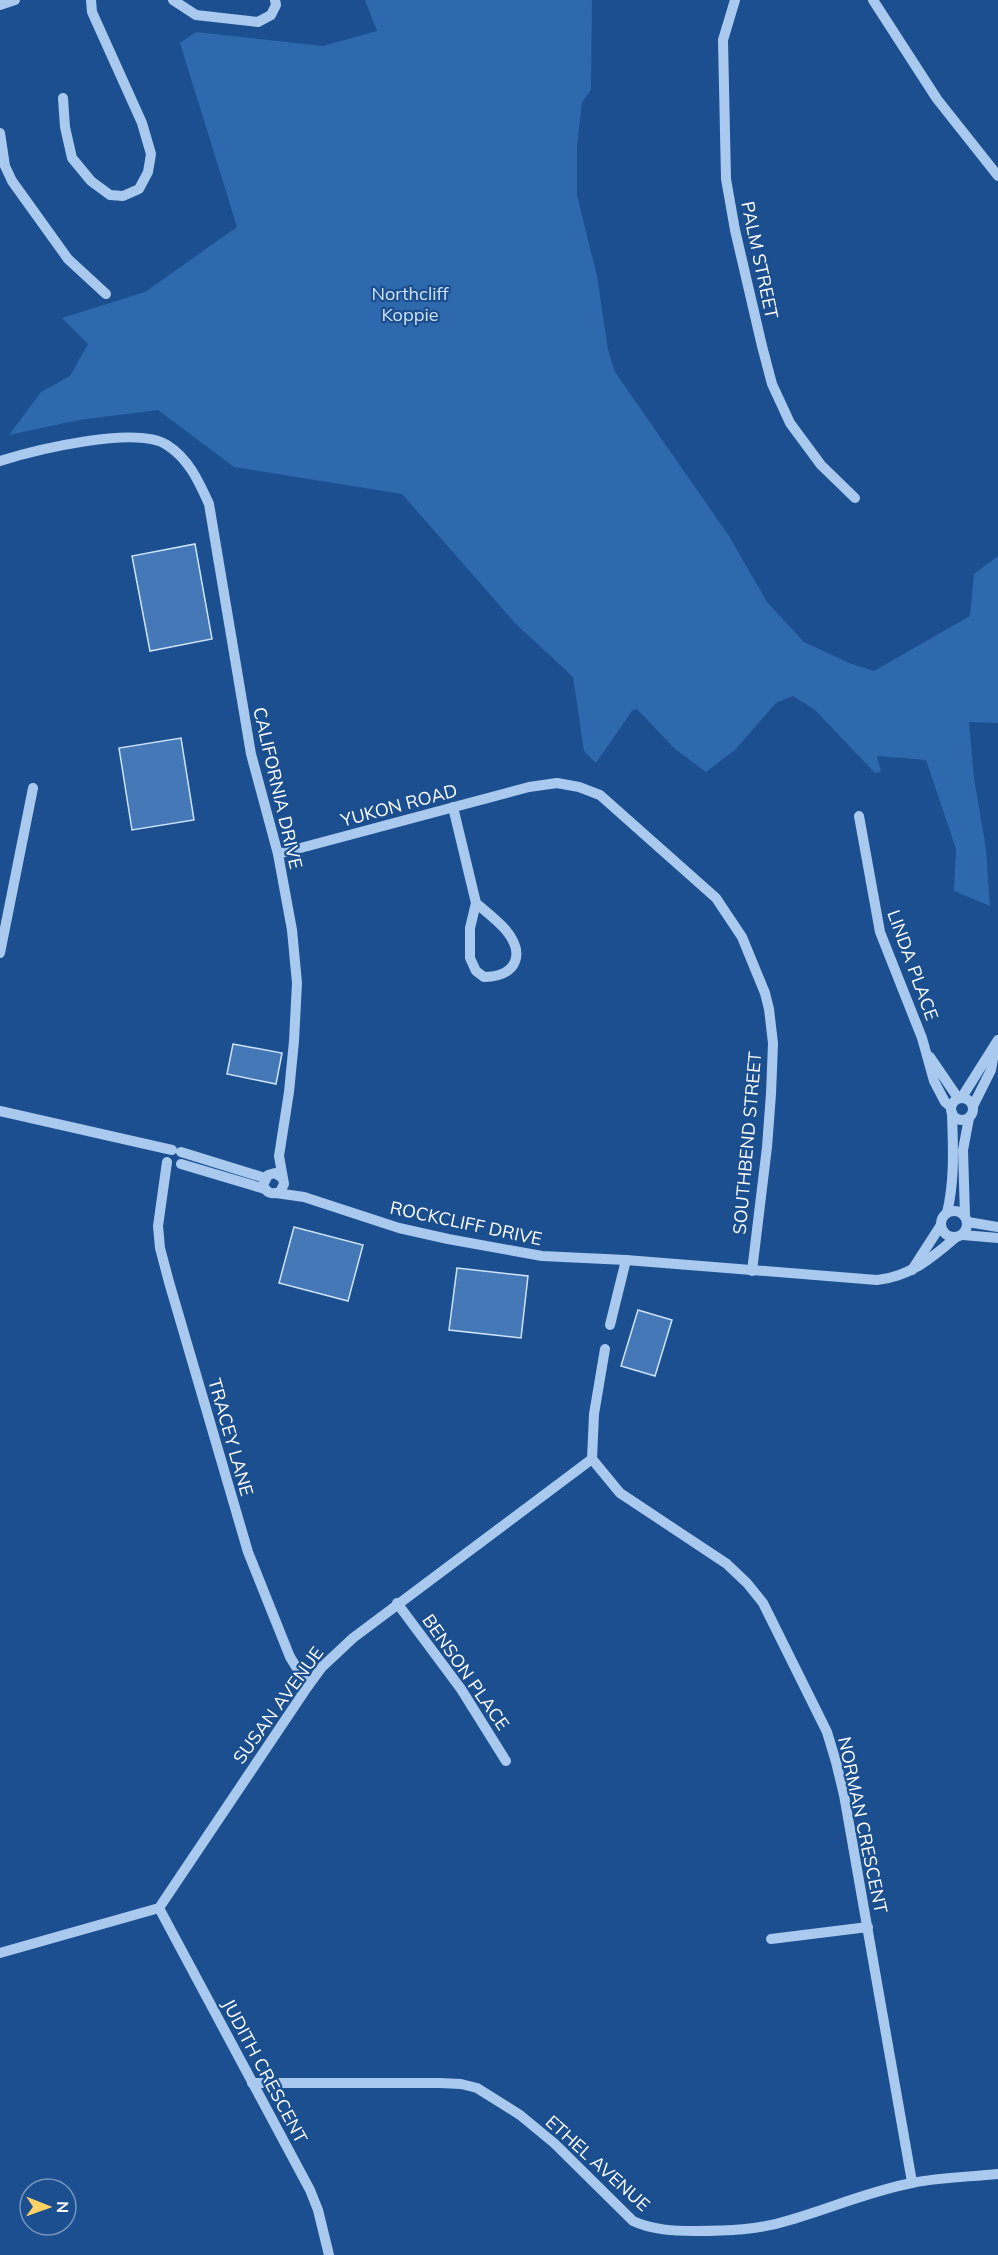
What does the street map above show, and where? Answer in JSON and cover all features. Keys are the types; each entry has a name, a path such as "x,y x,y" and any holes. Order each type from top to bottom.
{"street":[{"path":"0,5 15,0"},
{"path":"63,98 65,127 72,158 91,181 110,195 123,196 139,189 148,172 151,154 142,123 92,12 91,0"},
{"path":"173,0 196,15 258,22 271,15 276,5 275,0"},
{"name":"PALM STREET","path":"735,0 723,40 726,179 735,230 762,346 772,384 790,423 821,465 855,498"},
{"path":"873,0 937,99 998,176"},
{"path":"0,133 5,166 12,181 68,259 106,294"},
{"name":"CALIFORNIA DRIVE","path":"0,461 63,446 125,438 149,438 166,444 183,458 198,480 209,504 251,754 278,854 292,930 297,983 289,1092 279,1156 282,1178"},
{"name":"SOUTHBEND STREET","path":"529,787 557,783 579,787 600,795 716,898 741,938 765,993 773,1043 768,1137 752,1271"},
{"name":"YUKON ROAD","path":"278,854 529,787"},
{"path":"0,953 33,788"},
{"path":"453,807 476,903 470,928 470,958 476,971 484,977 503,975 510,971 515,963 516,952 513,942 506,930 476,903"},
{"name":"LINDA PLACE","path":"859,816 880,932 927,1055 934,1081 945,1102 956,1104"},
{"path":"947,1213 953,1179 956,1104 996,1043"},
{"path":"959,1236 967,1229 963,1150 969,1118 991,1070 996,1043"},
{"path":"956,1104 969,1100 973,1106"},
{"path":"956,1104 956,1118 963,1120 969,1118"},
{"path":"0,1110 143,1144 174,1159 266,1180"},
{"name":"CALIFORNIA DRIVE","path":"266,1180 279,1156"},
{"name":"TRACEY LANE","path":"174,1159 164,1187 158,1226 160,1248 248,1552 290,1657 308,1686"},
{"path":"275,1173 282,1178 283,1188 276,1193 271,1193 266,1180 275,1173"},
{"name":"ROCKCLIFF DRIVE","path":"282,1178 304,1197"},
{"name":"ROCKCLIFF DRIVE","path":"276,1193 304,1197 399,1228 542,1256 626,1260 878,1280 900,1276 912,1270 959,1236"},
{"path":"912,1270 947,1213 960,1212 966,1219 998,1227"},
{"path":"941,1225 948,1236 998,1238"},
{"path":"610,1325 626,1260"},
{"path":"592,1460 594,1414 605,1350"},
{"name":"SUSAN AVENUE","path":"159,1908 308,1686 332,1656 397,1603 592,1460"},
{"name":"NORMAN CRESCENT","path":"592,1460 620,1493 727,1564 747,1583 763,1603 827,1732 836,1762 868,1927 912,2182"},
{"name":"BENSON PLACE","path":"397,1603 461,1689 506,1761"},
{"path":"0,1953 159,1908"},
{"name":"JUDITH CRESCENT","path":"159,1908 310,2190 318,2210 329,2255"},
{"path":"771,1939 868,1927"},
{"name":"ETHEL AVENUE","path":"252,2083 440,2083 461,2084 477,2088 520,2115 554,2143 633,2221 645,2227 719,2231 769,2226 912,2182 998,2174"}],"green space":[{"name":"Northcliff Koppie","path":"365,0 592,0 591,90 582,102 577,146 577,195 597,276 608,350 615,372 729,536 767,602 804,642 849,663 874,671 970,616 974,574 998,556 998,723 969,722 974,778 986,849 990,906 954,891 956,849 926,760 877,756 881,772 875,773 815,710 793,696 776,703 735,750 706,772 675,749 637,709 632,711 596,763 584,751 573,677 516,624 402,494 234,467 158,410 79,420 9,435 41,392 70,376 88,344 62,318 145,292 237,227 180,43 196,32 323,46 377,31"}],"building":[{"path":"195,544 212,639 150,651 132,556"},
{"path":"181,738 194,820 132,830 119,748"},
{"path":"233,1044 282,1053 276,1084 227,1074"},
{"path":"294,1227 363,1245 348,1301 279,1283"},
{"path":"457,1268 528,1276 521,1338 449,1330"},
{"path":"638,1310 672,1320 655,1376 621,1366"}]}
